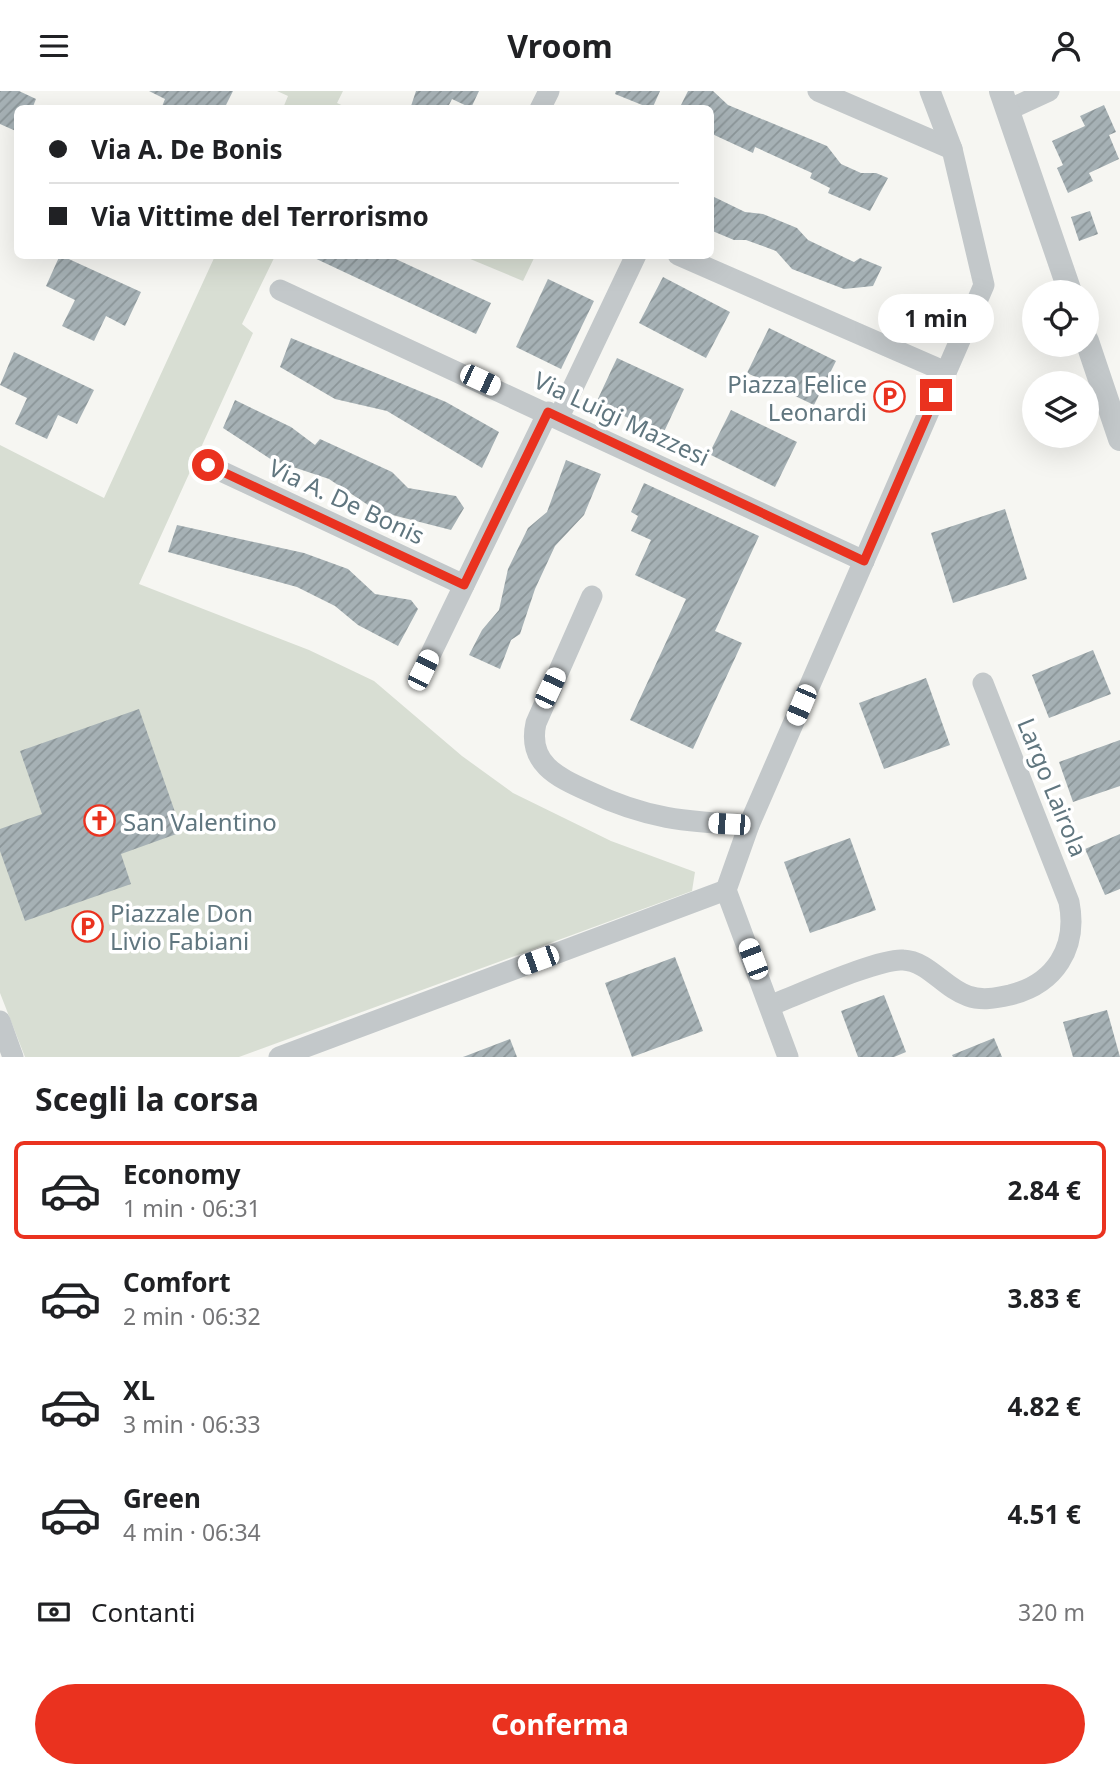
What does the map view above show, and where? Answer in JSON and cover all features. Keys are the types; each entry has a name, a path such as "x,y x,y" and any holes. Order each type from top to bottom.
{"street":[{"path":"818,91 952,149"},
{"path":"789,1057 726,890 749,825 984,285 952,149 930,91"},
{"path":"1049,91 1005,100 1066,280"},
{"path":"423,670 464,585 634,259"},
{"path":"687,259 946,372"},
{"name":"Via Luigi Mazzesi","path":"280,290 864,561"},
{"path":"1092,357 1120,439"},
{"name":"Via A. De Bonis","path":"208,465 464,585"},
{"path":"592,596 536,723 534,745 542,763 561,779 643,814 689,823 749,825"},
{"name":"Largo Lairola","path":"771,1005 897,960 919,964 967,996 985,999 1025,991 1046,978 1063,959 1071,933 1070,910 983,683"},
{"path":"279,1057 726,890"},
{"path":"0,1021 13,1057"}],"shaded area":[{"path":"277,91 343,91 337,103 341,105 284,105 288,96"},
{"path":"214,259 274,259 242,324 253,333 139,584 309,650 374,681 462,756 513,793 611,841 695,872 692,891 239,1057 25,1057 0,993 0,445 104,498"},
{"path":"470,259 534,259 523,281"}],"building":[{"path":"0,91 19,91 36,99 34,105 14,105 14,130 0,124"},
{"path":"149,91 233,91 226,105 163,105 165,99"},
{"path":"416,91 479,91 472,105 465,105 452,99 449,105 411,105"},
{"path":"616,91 660,91 654,105 642,105 615,94"},
{"path":"688,91 713,91 728,105 827,146 841,164 861,173 876,173 888,178 870,211 828,193 830,188 810,178 812,173 755,147 753,153 714,135 714,105 681,105"},
{"path":"1104,105 1116,132 1109,135 1119,159 1089,173 1093,181 1068,193 1057,168 1063,165 1052,141 1085,126 1080,116"},
{"path":"714,197 745,212 763,214 797,228 808,240 854,262 860,258 882,267 873,286 844,289 792,269 776,251 746,240 734,240 714,232"},
{"path":"1090,211 1098,234 1079,241 1071,217"},
{"path":"58,259 69,259 141,292 125,326 106,316 94,341 62,326 75,300 46,286"},
{"path":"317,259 396,259 491,303 476,334"},
{"path":"663,277 730,312 706,358 639,323"},
{"path":"548,279 594,301 561,369 516,347"},
{"path":"769,328 836,361 814,405 747,373"},
{"path":"291,338 446,402 499,432 482,468 387,411 335,399 280,367"},
{"path":"14,352 94,390 77,424 58,415 47,439 15,424 27,398 0,385"},
{"path":"617,358 684,389 663,434 596,403"},
{"path":"235,400 291,427 315,445 320,439 392,472 408,488 456,496 464,508 451,530 377,511 329,479 272,460 223,428"},
{"path":"731,410 797,442 775,487 709,454"},
{"path":"566,460 601,474 584,515 555,546 535,589 520,634 511,640 500,669 469,655 482,630 499,610 508,569 528,528 547,512"},
{"path":"644,483 759,536 715,631 742,643 693,749 630,720 686,599 635,575 651,540 631,531 638,516 631,512"},
{"path":"1005,509 1027,579 953,603 931,533"},
{"path":"177,525 304,553 348,569 375,594 411,600 418,609 398,646 358,625 335,606 297,587 168,552"},
{"path":"1093,650 1111,694 1049,718 1032,675"},
{"path":"926,678 950,745 884,769 859,703"},
{"name":"San Valentino","path":"139,709 182,832 121,854 131,884 25,921 0,851 0,829 42,814 20,751"},
{"path":"1120,740 1120,786 1073,802 1059,762"},
{"path":"1120,834 1120,889 1105,895 1085,849"},
{"path":"850,838 876,910 810,933 784,862"},
{"path":"675,957 703,1031 632,1057 605,983"},
{"path":"884,995 906,1052 894,1057 858,1057 841,1011"},
{"path":"1107,1010 1120,1057 1073,1057 1063,1022"},
{"path":"994,1038 1002,1057 952,1055"},
{"path":"510,1039 517,1057 463,1057"}],"place":[{"name":"Piazza Felice Leonardi","path":"890,397"},
{"name":"San Valentino","path":"100,821"},
{"name":"Piazzale Don Livio Fabiani","path":"87,926"}],"route":[{"path":"208,465 464,585 548,412 864,561 936,395"}]}
